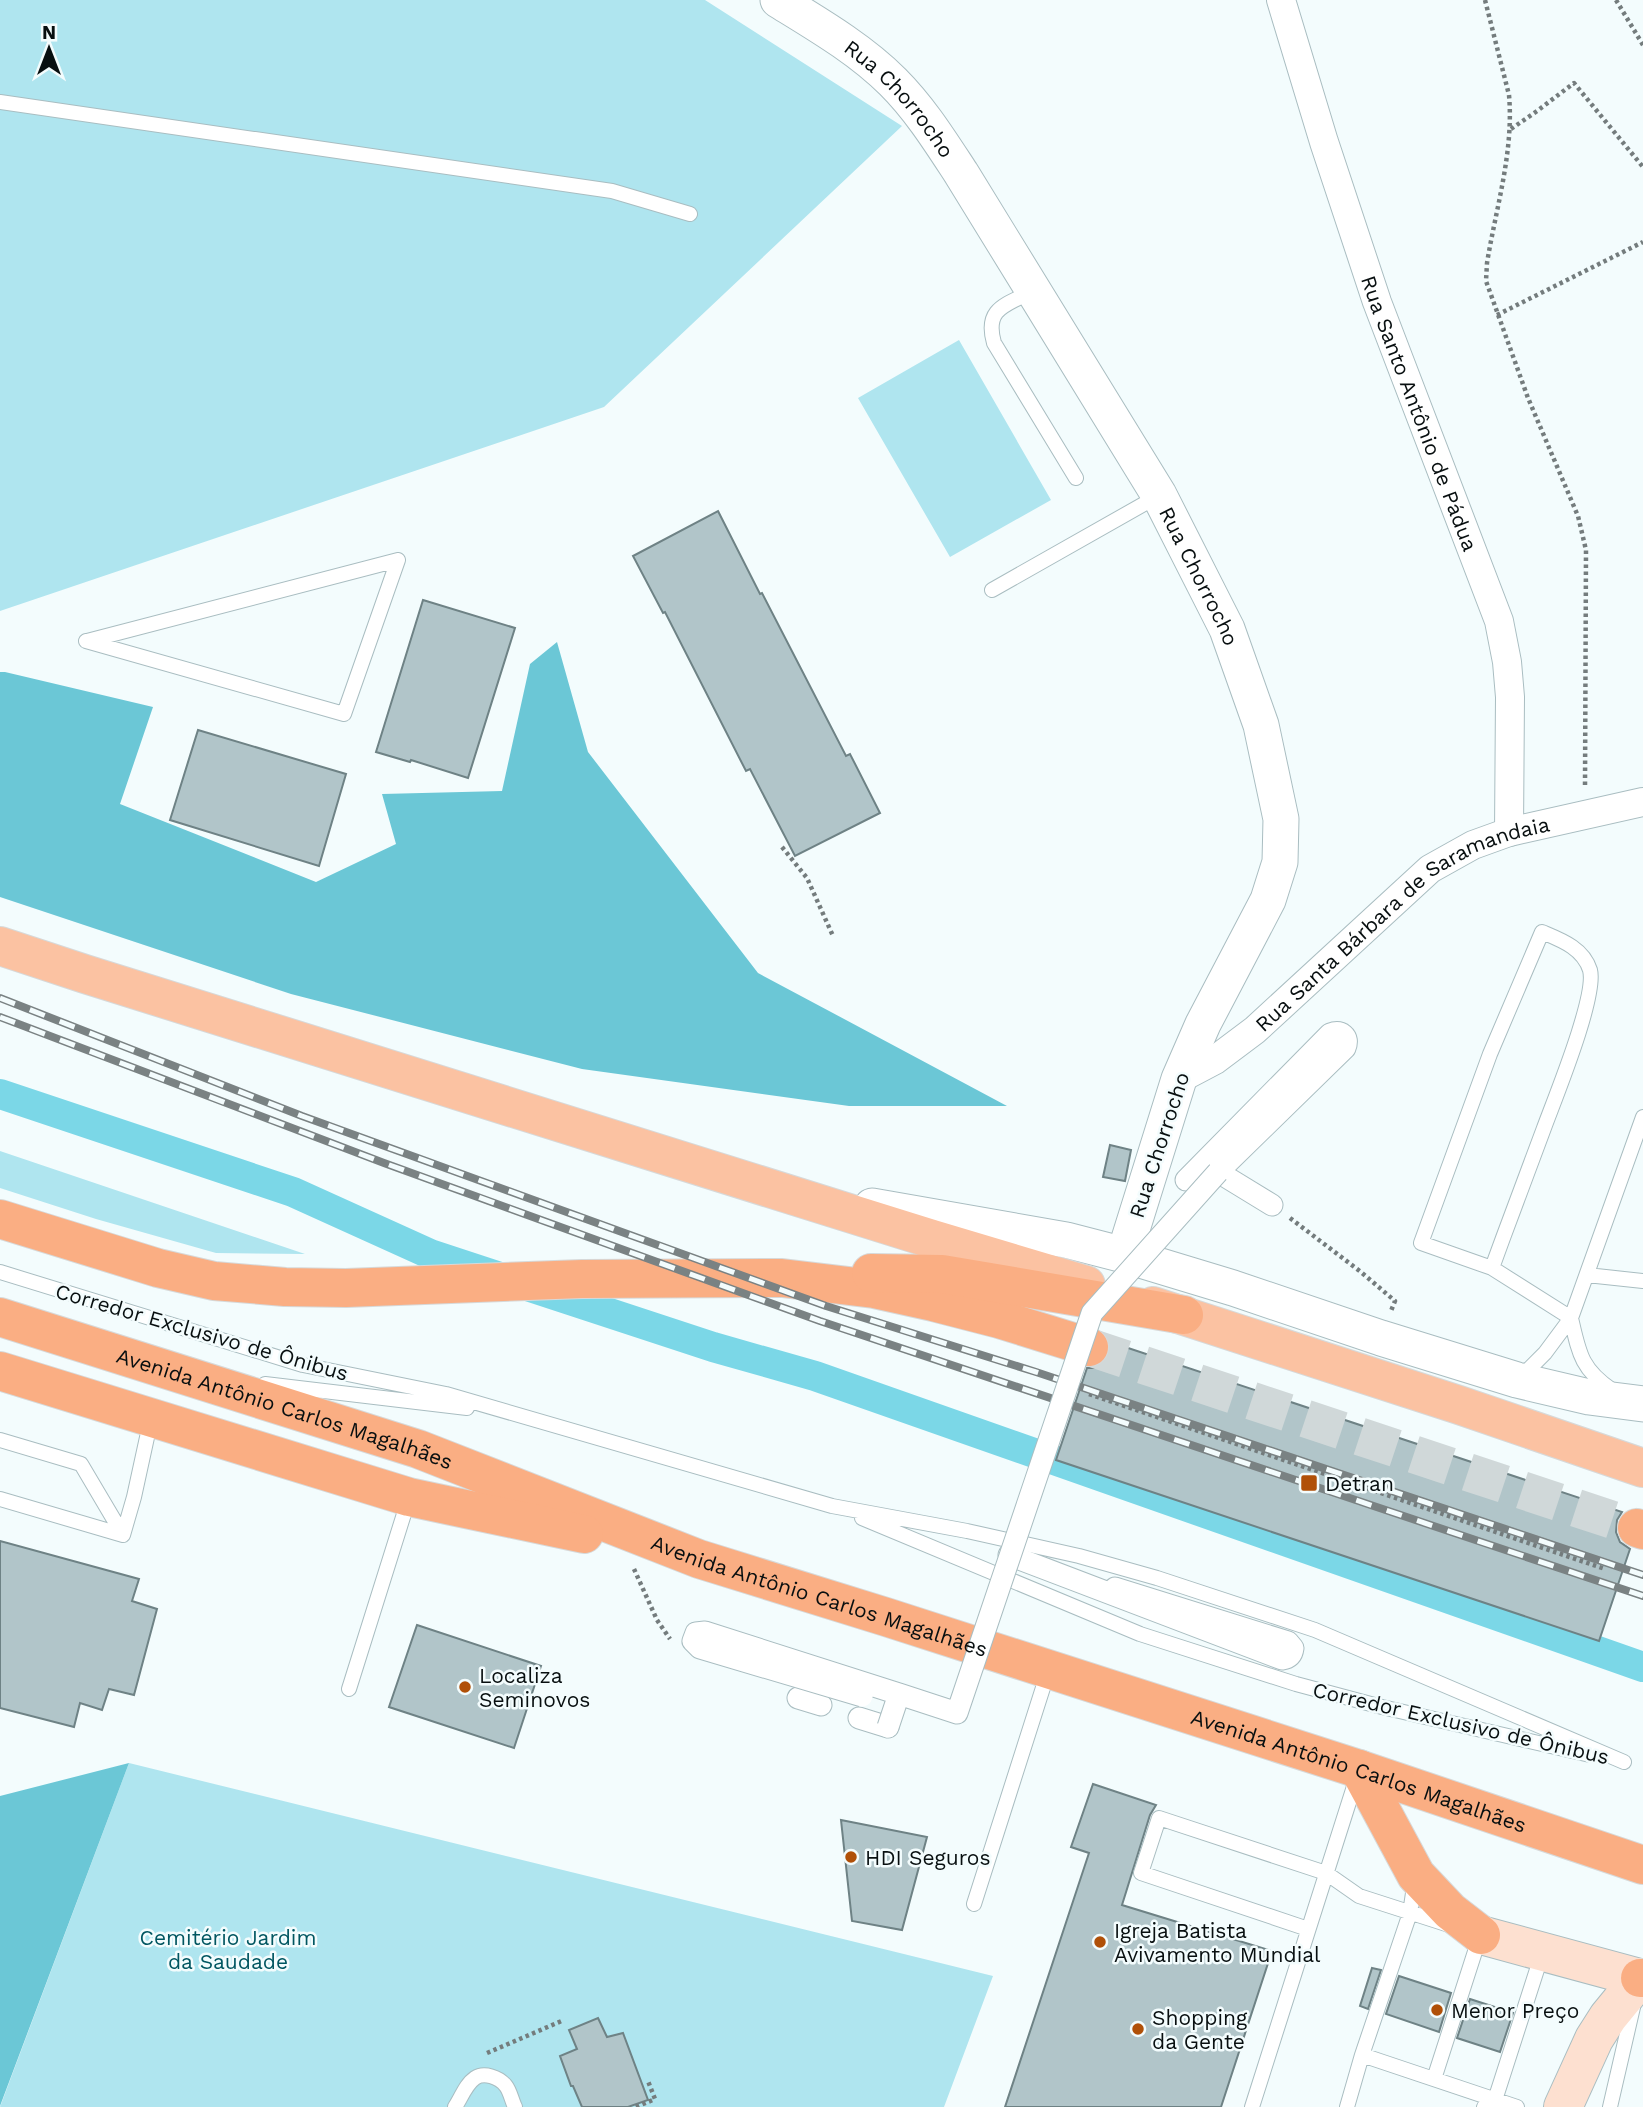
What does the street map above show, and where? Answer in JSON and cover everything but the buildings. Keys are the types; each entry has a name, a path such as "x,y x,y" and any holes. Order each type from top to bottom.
{"highway":[{"path":"0,1219 158,1268 214,1281 285,1287 346,1288 582,1279 782,1278 888,1272 942,1274 1184,1315"},
{"path":"782,1278 874,1289 933,1302 1089,1347"},
{"name":"Avenida Antônio Carlos Magalhães","path":"0,1317 418,1449 699,1559 1359,1769 1643,1865"},
{"path":"0,1371 409,1497 699,1559"},
{"path":"1359,1769 1416,1875 1450,1911 1481,1936"}],"main road":[{"path":"0,946 767,1188 1184,1315 1643,1468"},
{"path":"1481,1936 1642,1978 1608,2017 1594,2039 1563,2107"},
{"path":"1585,1964 1593,1988 1594,2039"}],"street":[{"name":"Rua Chorrocho","path":"778,0 849,46 892,81 926,121 961,173 1159,495 1227,629 1261,725 1281,819 1280,862 1268,900 1203,1024 1179,1079 1124,1255"},
{"name":"Rua Santo Antônio de Pádua","path":"1281,0 1377,302 1499,621 1510,697 1508,832"},
{"name":"Rua Santa Bárbara de Saramandaia","path":"1179,1079 1215,1060 1255,1030 1430,869 1474,845 1508,832 1643,802"},
{"path":"862,1696 699,1648 693,1640 694,1636 696,1633 705,1632 957,1713 1009,1555 1071,1388 1092,1313 1218,1172 1345,1048 1344,1034 1329,1034 1186,1180"},
{"path":"1218,1172 1272,1205"},
{"path":"767,1188 1066,1240 1233,1287 1381,1338 1517,1380 1589,1397 1637,1403"},
{"path":"1009,1555 1282,1659 1293,1653 1288,1642 1115,1588"},
{"path":"859,1718 888,1727 899,1694"},
{"path":"798,1698 821,1705"}],"lane":[{"path":"0,102 612,191 690,214"},
{"path":"1032,291 999,308 992,317 990,329 994,343 1076,478"},
{"path":"992,590 1159,495"},
{"path":"398,560 344,714 86,641 276,592 398,560"},
{"path":"1492,1268 1568,1062 1587,1005 1591,984 1591,972 1575,948 1542,932 1490,1054 1421,1243 1492,1268 1571,1318 1585,1366 1596,1380 1637,1403"},
{"path":"1517,1380 1545,1353 1571,1318 1643,1117"},
{"name":"Corredor Exclusivo de Ônibus","path":"0,1272 303,1365 446,1394 832,1506 967,1531 1079,1556 1157,1578 1315,1630 1624,1762 1382,1707 1296,1684 1153,1638 832,1506"},
{"path":"1587,1275 1643,1281"},
{"name":"Corredor Exclusivo de Ônibus","path":"184,1375 421,1401 527,1418"},
{"path":"123,1535 151,1418"},
{"path":"0,1440 81,1464 123,1535"},
{"path":"349,1689 409,1497"},
{"path":"0,1499 123,1535"},
{"path":"974,1904 1049,1669"},
{"path":"1252,2107 1359,1769"},
{"path":"1308,1928 1141,1873 1159,1818 1326,1873 1359,1896 1481,1936 1434,2079"},
{"path":"1347,2107 1410,1913 1416,1875"},
{"path":"1489,2104 1542,1953"},
{"path":"1611,2107 1642,1978"},
{"path":"1362,2055 1434,2079 1489,2104 1517,2107"},
{"path":"455,2107 468,2085 476,2077 486,2075 507,2086 515,2107"}],"path":[{"path":"1485,0 1509,95 1510,129 1486,274 1487,288 1528,398 1578,516 1586,550 1585,815"},
{"path":"1616,0 1643,46"},
{"path":"1510,129 1574,83 1643,167"},
{"path":"1497,315 1643,242"},
{"path":"782,847 807,878 833,936"},
{"path":"1272,1205 1395,1301 1381,1338"},
{"path":"1071,1388 1605,1569"},
{"path":"486,2075 487,2053 564,2020"},
{"path":"636,2107 655,2099 648,2081"}],"green space":[{"path":"0,0 705,0 902,126 604,407 0,611"},
{"path":"959,340 1051,500 950,557 858,398"},
{"path":"0,1151 305,1254 216,1253 0,1188"},
{"name":"Cemitério Jardim da Saudade","path":"129,1763 993,1976 944,2107 0,2107"}],"shaded area":[{"path":"557,642 588,752 758,973 1007,1106 849,1106 582,1069 291,994 0,897 0,672 153,707 120,804 316,882 396,844 382,794 502,791 530,664"},
{"path":"129,1763 0,2106 0,1796"}],"waterway":[{"path":"0,1094 293,1192 430,1254 713,1347 815,1376 1643,1667"}],"tunnel":[{"path":"1089,1347 1637,1528"}],"railway":[{"path":"0,998 302,1116 826,1306 1036,1372 1643,1575"},
{"path":"0,1017 384,1163 820,1321 1643,1596"}],"place":[{"name":"Detran","path":"1309,1483"},
{"name":"Localiza Seminovos","path":"465,1687"},
{"name":"HDI Seguros","path":"851,1857"},
{"name":"Igreja Batista Avivamento Mundial","path":"1100,1942"},
{"name":"Menor Preço","path":"1437,2010"},
{"name":"Shopping da Gente","path":"1138,2029"}]}
